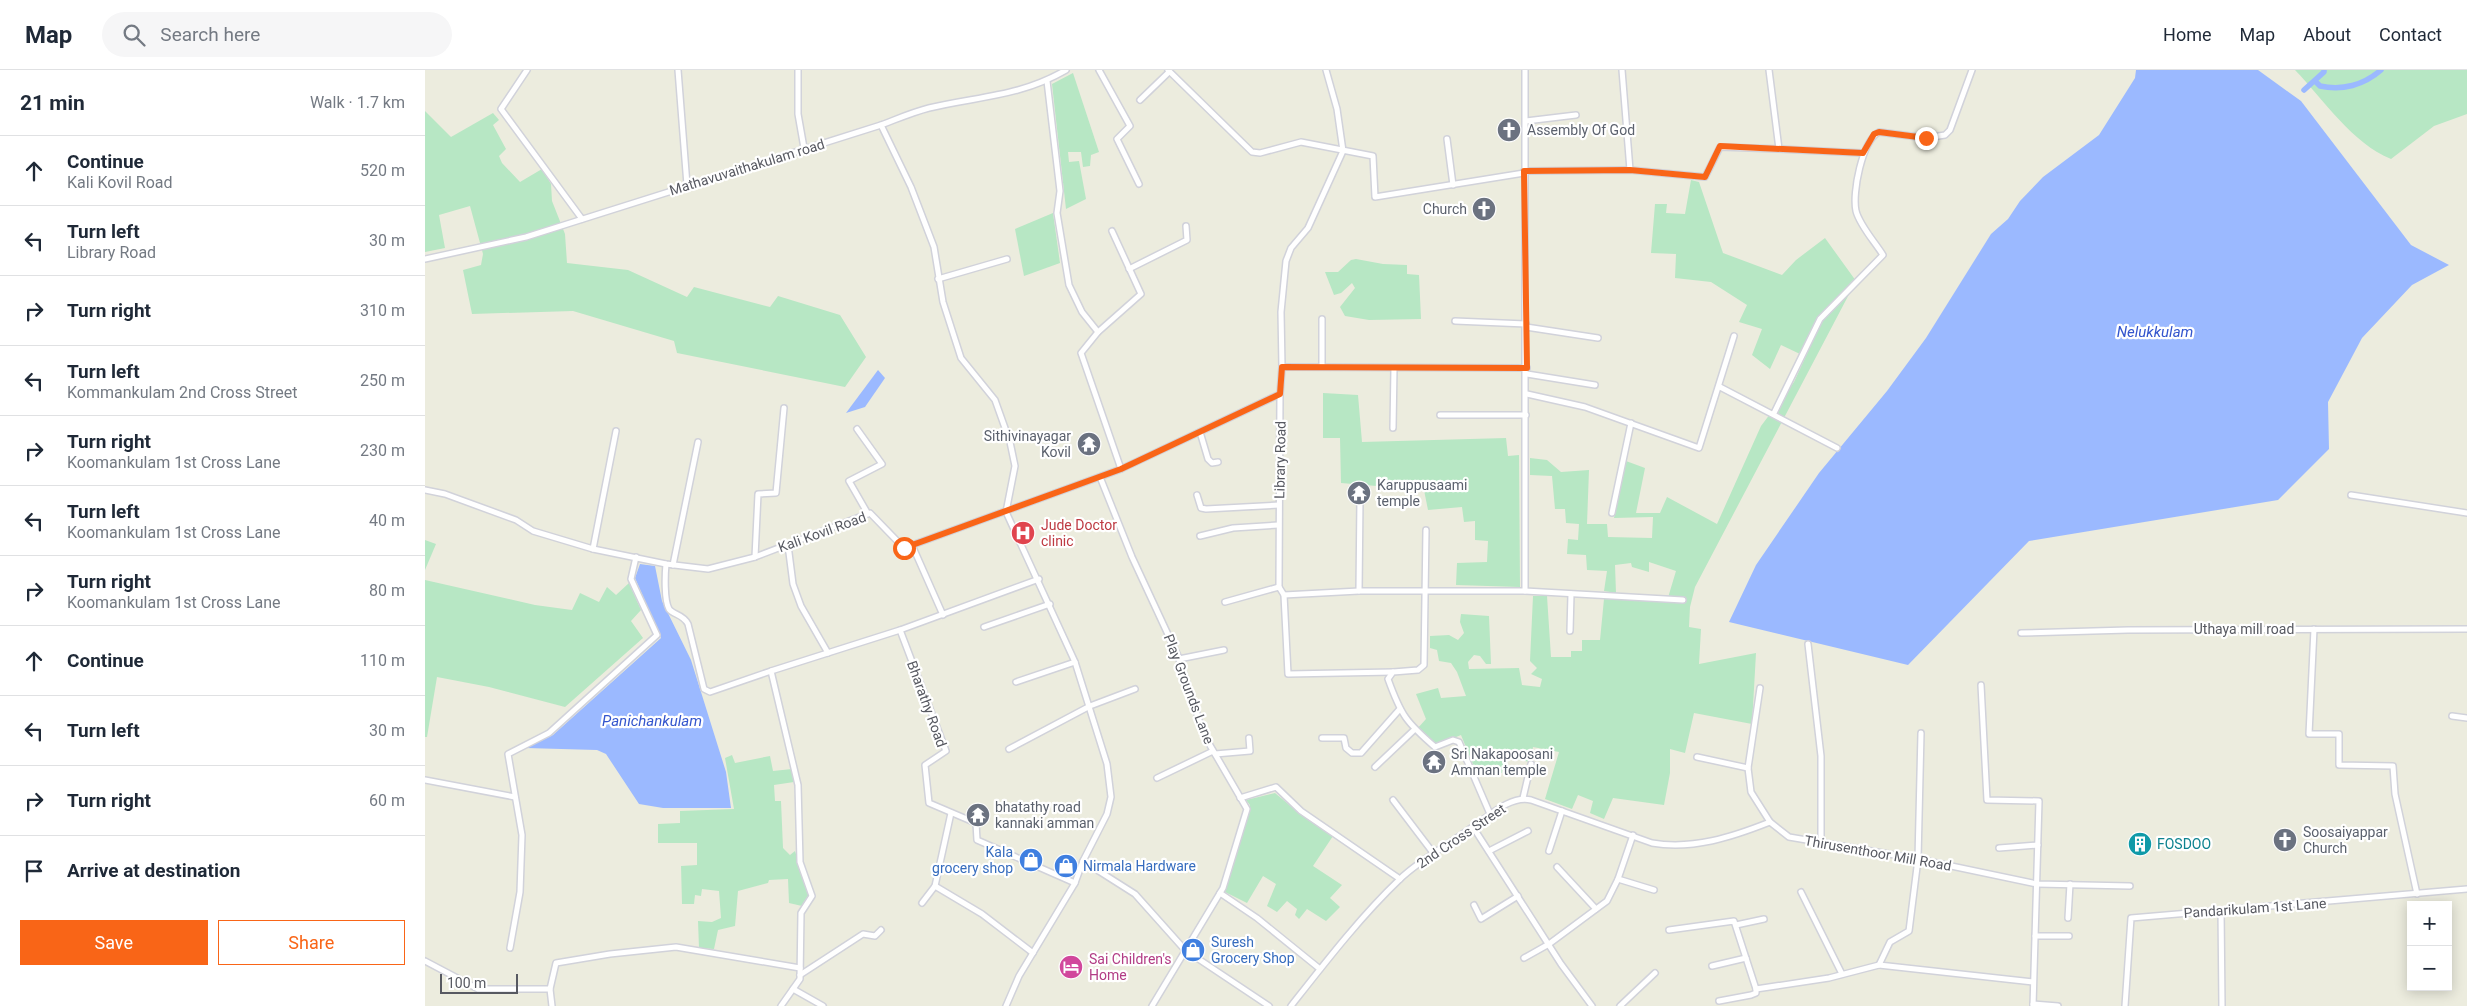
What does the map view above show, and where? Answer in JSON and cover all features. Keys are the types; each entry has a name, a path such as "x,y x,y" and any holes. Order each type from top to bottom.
{"street":[{"path":"527,70 501,109 582,219"},
{"path":"679,70 687,186"},
{"path":"799,70 798,114 805,148"},
{"name":"Mathavuvaithakulam road","path":"425,259 526,237 881,125 927,108 989,98 1047,81 1066,70"},
{"path":"1099,70 1131,126 1117,139 1139,184"},
{"path":"1325,70 1337,109 1343,151"},
{"path":"1525,70 1524,172 1527,371 1525,591"},
{"path":"1622,70 1630,170"},
{"path":"1769,70 1779,149"},
{"path":"1774,413 1820,319 1883,254 1856,210 1857,189 1863,153 1874,134 1879,132 1926,138 1945,135 1950,130 1972,70"},
{"path":"1140,100 1168,71 1252,152 1260,152 1301,142 1373,156 1375,197 1524,172 1630,170 1705,177 1720,146 1863,153"},
{"path":"1047,81 1060,190 1057,213 1069,285 1082,312 1098,332"},
{"path":"1525,121 1576,114"},
{"path":"881,125 911,186 934,247 943,302 961,358 995,400 1010,442 1015,466 1006,512 1039,580 1075,662 1107,764 1111,797 1107,814 1083,861 1075,883 1019,976 1005,1006"},
{"path":"1447,138 1453,185"},
{"name":"Library Road","path":"1279,587 1281,312 1286,261 1291,248 1309,228 1343,151"},
{"path":"1129,269 1187,240 1186,226"},
{"path":"1112,231 1141,294 1098,332 1081,353 1121,469"},
{"path":"938,278 1007,259"},
{"path":"1322,319 1322,367"},
{"path":"1455,321 1526,325 1597,338"},
{"path":"1527,394 1585,407 1699,448 1720,387 1734,336"},
{"path":"1282,367 1527,371 1595,385"},
{"path":"1393,428 1394,368"},
{"path":"1720,387 1774,413 1837,448"},
{"path":"943,614 912,545 1121,469 1280,394"},
{"path":"755,557 758,494 776,493 783,408"},
{"path":"1440,415 1527,415"},
{"path":"1612,513 1631,423"},
{"path":"857,429 882,464 849,481 868,514"},
{"path":"593,549 617,431"},
{"path":"1200,432 1208,459 1212,463 1218,462"},
{"path":"673,565 698,442"},
{"name":"Play Grounds Lane","path":"1100,477 1132,556 1179,659 1204,735 1247,809 1220,893 1152,1006"},
{"name":"Kali Kovil Road","path":"425,490 445,494 516,520 533,531 593,549 673,565 708,568 755,557 870,513 904,548 912,545"},
{"path":"1197,495 1201,508 1205,509 1279,505"},
{"path":"2351,495 2467,513"},
{"path":"1359,592 1360,499"},
{"path":"1200,536 1233,528 1278,525"},
{"path":"1225,602 1279,587 1284,595 1288,674 1418,670 1424,665 1427,592 1426,530"},
{"path":"788,545 793,584 801,606 828,653"},
{"path":"510,948 520,892 522,835 508,754 549,732 657,635 631,579 636,557"},
{"path":"666,564 665,577 670,610 680,614 688,624 704,689 710,692 900,630 1039,580"},
{"path":"1284,595 1359,592 1525,591 1683,600"},
{"path":"1570,631 1571,594"},
{"path":"984,627 1050,604"},
{"path":"2314,629 2309,734 2339,734 2339,765 2393,766 2395,794 2417,894"},
{"name":"Uthaya mill road","path":"2021,632 2314,629 2467,630"},
{"name":"Bharathy Road","path":"900,630 946,751 925,765 929,804 976,823 977,840 1075,883"},
{"path":"1808,644 1821,756 1821,844"},
{"path":"1179,659 1223,650"},
{"path":"1016,682 1075,662"},
{"path":"771,671 798,785 800,862 812,896 801,914 800,975 781,1006"},
{"path":"1393,672 1388,679 1399,710 1414,730 1435,747 1453,740 1459,742 1490,814"},
{"path":"1981,685 1987,800 2039,801 2033,1005 2058,1006"},
{"name":"Thirusenthoor Mill Road","path":"1760,688 1748,768 1751,792 1770,822 1789,837 1821,844 1918,859 2037,884 2129,886"},
{"path":"1009,749 1090,706 1135,689"},
{"path":"1322,738 1344,738 1347,748 1352,753 1361,753 1399,710"},
{"path":"2452,716 2467,718"},
{"path":"1375,767 1414,730"},
{"path":"1879,965 1890,942 1909,931 1918,859 1921,733"},
{"path":"1157,778 1214,753 1250,751 1249,738"},
{"path":"1697,757 1748,768"},
{"path":"1523,798 1531,764"},
{"path":"425,780 515,797"},
{"path":"1241,798 1276,787 1301,811 1400,879"},
{"name":"2nd Cross Street","path":"1291,1006 1320,969 1400,879 1490,814 1523,798 1652,843 1665,845 1694,843 1735,836 1770,822"},
{"path":"1393,800 1434,854"},
{"path":"1549,851 1562,811"},
{"path":"922,904 935,886 951,813"},
{"path":"1473,827 1592,1006"},
{"path":"1489,851 1527,831"},
{"path":"1525,958 1549,944 1607,901 1618,879 1633,835"},
{"path":"1999,848 2038,845"},
{"path":"1083,861 1135,894 1185,950 1269,1006"},
{"path":"1557,867 1596,909"},
{"path":"1618,879 1654,890"},
{"path":"2068,918 2070,884"},
{"path":"935,886 982,914 1033,953"},
{"name":"Pandarikulam 1st Lane","path":"2125,1006 2131,918 2467,889"},
{"path":"1801,892 1842,974"},
{"path":"1220,893 1257,918 1320,969"},
{"path":"1474,905 1481,918 1519,896"},
{"path":"2221,910 2222,1006"},
{"path":"1736,926 1764,919"},
{"path":"1669,930 1734,921 1756,990"},
{"path":"800,975 847,942 863,934 875,936 881,930"},
{"path":"2035,936 2069,936"},
{"path":"552,1006 550,989 557,963 609,954 675,947 800,968"},
{"path":"1711,966 1746,958"},
{"path":"425,961 478,989 550,989"},
{"path":"1719,1001 1751,995 1756,993 1756,990 1879,965 2033,982"},
{"path":"1620,1006 1655,973"},
{"path":"793,989 823,1006"}],"green space":[{"path":"2295,70 2467,70 2467,114 2434,126 2391,159 2377,152 2351,132"},
{"path":"1073,73 1099,152 1091,155 1090,166 1083,167 1081,152 1068,152 1069,162 1079,161 1086,199 1066,209 1052,84"},
{"path":"425,111 451,137 493,113 499,120 493,125 506,149 499,156 502,163 520,182 542,169 551,184 552,201 565,234 567,263 628,270 687,297 694,287 770,307 778,296 840,315 866,357 845,387 677,353 674,341 573,311 472,314 463,270 481,265 483,254 470,206 439,215 445,248 425,252"},
{"path":"1691,180 1699,182 1723,253 1782,275 1796,260 1825,238 1856,281 1695,587 1690,607 1689,627 1701,629 1699,664 1756,653 1752,724 1694,713 1685,753 1670,749 1670,773 1664,805 1613,798 1604,819 1590,813 1593,801 1578,795 1572,809 1545,799 1559,752 1533,747 1530,762 1505,757 1502,773 1477,774 1461,735 1437,745 1417,729 1426,719 1416,694 1438,688 1441,698 1466,696 1457,672 1451,663 1439,661 1437,650 1430,648 1430,636 1449,635 1458,640 1464,633 1460,622 1461,614 1489,616 1491,664 1486,664 1480,656 1474,655 1468,662 1469,669 1519,668 1522,685 1540,687 1542,679 1531,674 1537,668 1530,661 1533,596 1547,596 1551,657 1571,657 1571,651 1582,651 1582,640 1600,640 1604,599 1667,601 1676,571 1649,562 1649,572 1632,567 1631,563 1615,565 1616,593 1604,591 1607,571 1587,570 1586,555 1567,554 1568,539 1578,540 1579,524 1566,523 1565,509 1555,509 1552,476 1530,475 1530,458 1547,460 1561,472 1589,470 1587,524 1607,524 1608,537 1652,538 1653,517 1614,518 1626,461 1645,468 1636,513 1660,513 1667,497 1717,524 1761,426 1794,382 1828,308 1815,323 1800,354 1781,345 1770,369 1752,355 1762,329 1739,322 1747,305 1711,282 1675,278 1676,254 1651,253 1655,204 1667,204 1666,213 1685,214"},
{"path":"1053,213 1060,263 1024,276 1015,229"},
{"path":"1356,259 1383,264 1407,265 1407,274 1419,275 1421,319 1369,320 1345,316 1340,307 1355,288 1352,283 1341,293 1334,295 1325,272 1338,272 1351,260"},
{"path":"1323,393 1358,395 1362,442 1506,438 1508,456 1519,455 1520,587 1456,585 1457,563 1487,562 1488,541 1475,540 1475,521 1464,522 1462,507 1428,510 1424,490 1341,483 1340,438 1323,438"},
{"path":"425,540 436,544 425,570"},
{"path":"425,580 535,605 572,610 580,593 599,602 607,587 616,595 629,583 641,610 631,621 643,638 565,707 489,687 437,677 427,737 425,737"},
{"path":"732,755 735,763 770,756 773,771 792,769 794,782 774,785 775,801 781,801 783,848 790,855 795,851 809,895 802,906 789,903 788,879 769,880 768,883 738,891 735,926 718,930 714,949 699,948 698,921 712,922 721,918 719,891 702,889 701,896 695,895 694,904 682,904 681,866 697,865 697,843 658,843 658,824 680,823 680,811 734,809 725,758"},
{"path":"1275,793 1299,813 1333,836 1313,866 1342,885 1330,898 1340,907 1326,921 1307,909 1299,919 1295,915 1297,909 1287,901 1277,912 1267,906 1276,884 1263,876 1247,903 1225,892 1250,805 1246,800"}],"water":[{"name":"Nelukkulam","path":"2136,70 2258,70 2301,101 2411,245 2449,265 2412,285 2362,338 2328,402 2329,449 2278,500 2029,541 1908,665 1729,622 1756,565 1819,473 1887,391 1926,338 1991,234 2008,219 2020,201 2043,177 2099,135 2135,78"},
{"path":"878,370 885,378 865,407 846,413"},
{"name":"Panichankulam","path":"640,564 655,566 662,601 691,660 726,772 731,808 663,808 639,804 606,754 597,750 526,748 553,735 661,638 635,578"}],"waterway":[{"path":"2304,90 2324,70"},
{"path":"2315,81 2320,86 2336,88 2352,86 2367,80 2381,70"}],"place":[{"name":"Assembly Of God","path":"1509,130"},
{"name":"Church","path":"1484,209"},
{"name":"Sithivinayagar Kovil","path":"1089,444"},
{"name":"Karuppusaami temple","path":"1359,493"},
{"name":"Jude Doctor clinic","path":"1023,533"},
{"name":"Sri Nakapoosani Amman temple","path":"1434,762"},
{"name":"bhatathy road kannaki amman","path":"978,815"},
{"name":"Soosaiyappar Church","path":"2285,840"},
{"name":"FOSDOO","path":"2140,844"},
{"name":"Kala grocery shop","path":"1031,860"},
{"name":"Nirmala Hardware","path":"1066,866"},
{"name":"Suresh Grocery Shop","path":"1193,950"},
{"name":"Sai Children's Home","path":"1071,967"}],"route":[{"path":"904,548 1121,469 1280,394 1282,367 1527,368 1524,171 1630,170 1705,177 1720,146 1863,153 1874,134 1879,132 1926,138"}]}
